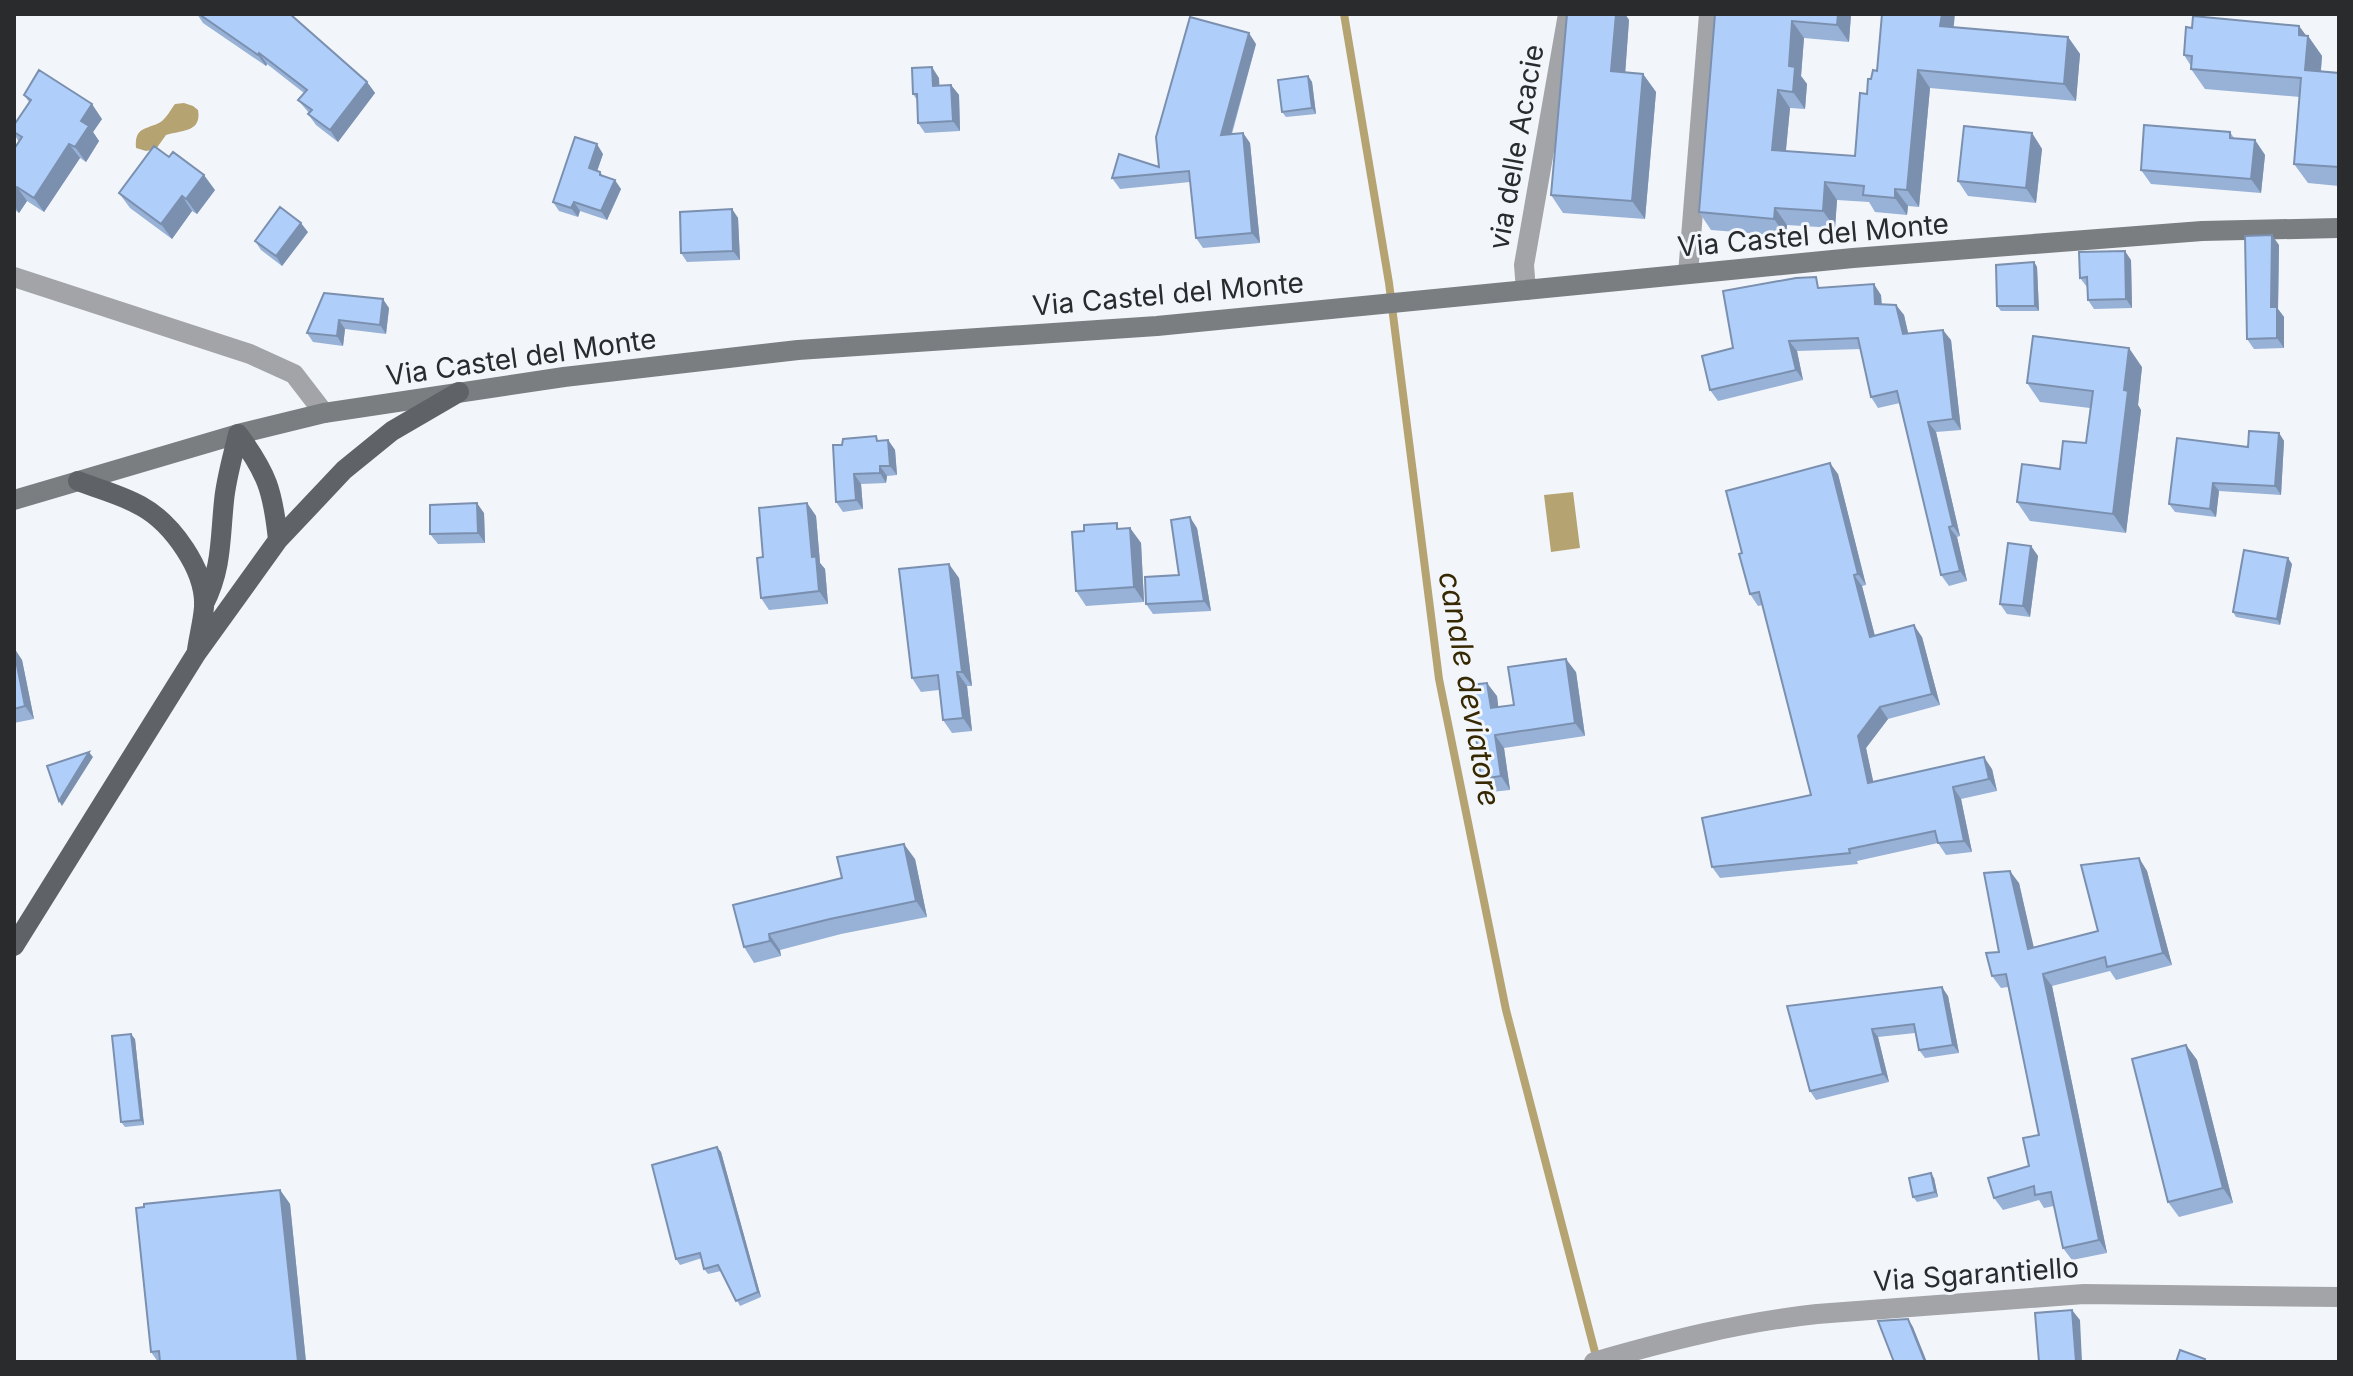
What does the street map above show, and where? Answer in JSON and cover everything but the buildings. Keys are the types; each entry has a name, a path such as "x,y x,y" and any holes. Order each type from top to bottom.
{"main road":[{"name":"Via Castel del Monte","path":"14,500 238,434 324,413 564,377 798,350 1157,326 1853,258 2202,231 2339,228"},
{"path":"14,946 196,654 278,540 344,470 392,431 459,392"},
{"path":"238,434 257,460 267,482 274,502 278,540"},
{"path":"196,654 204,604 220,561 224,498 238,434"},
{"path":"78,481 141,505 166,524 185,547 196,572 204,604"}],"street":[{"name":"via delle Acacie","path":"1526,290 1524,265 1568,14"},
{"path":"1688,274 1709,14"},
{"path":"14,277 250,354 294,374 324,413"},
{"name":"Via Sgarantiello","path":"1594,1362 1706,1332 1817,1314 2084,1294 2339,1297"}],"shaded area":[{"path":"184,103 198,110 194,127 166,135 156,149 146,151 136,148 137,135 143,129 162,121 175,104"},
{"path":"1573,492 1580,548 1551,552 1544,495"}],"waterway":[{"name":"canale deviatore","path":"1344,14 1389,283 1439,679 1506,1010 1597,1360"}]}
